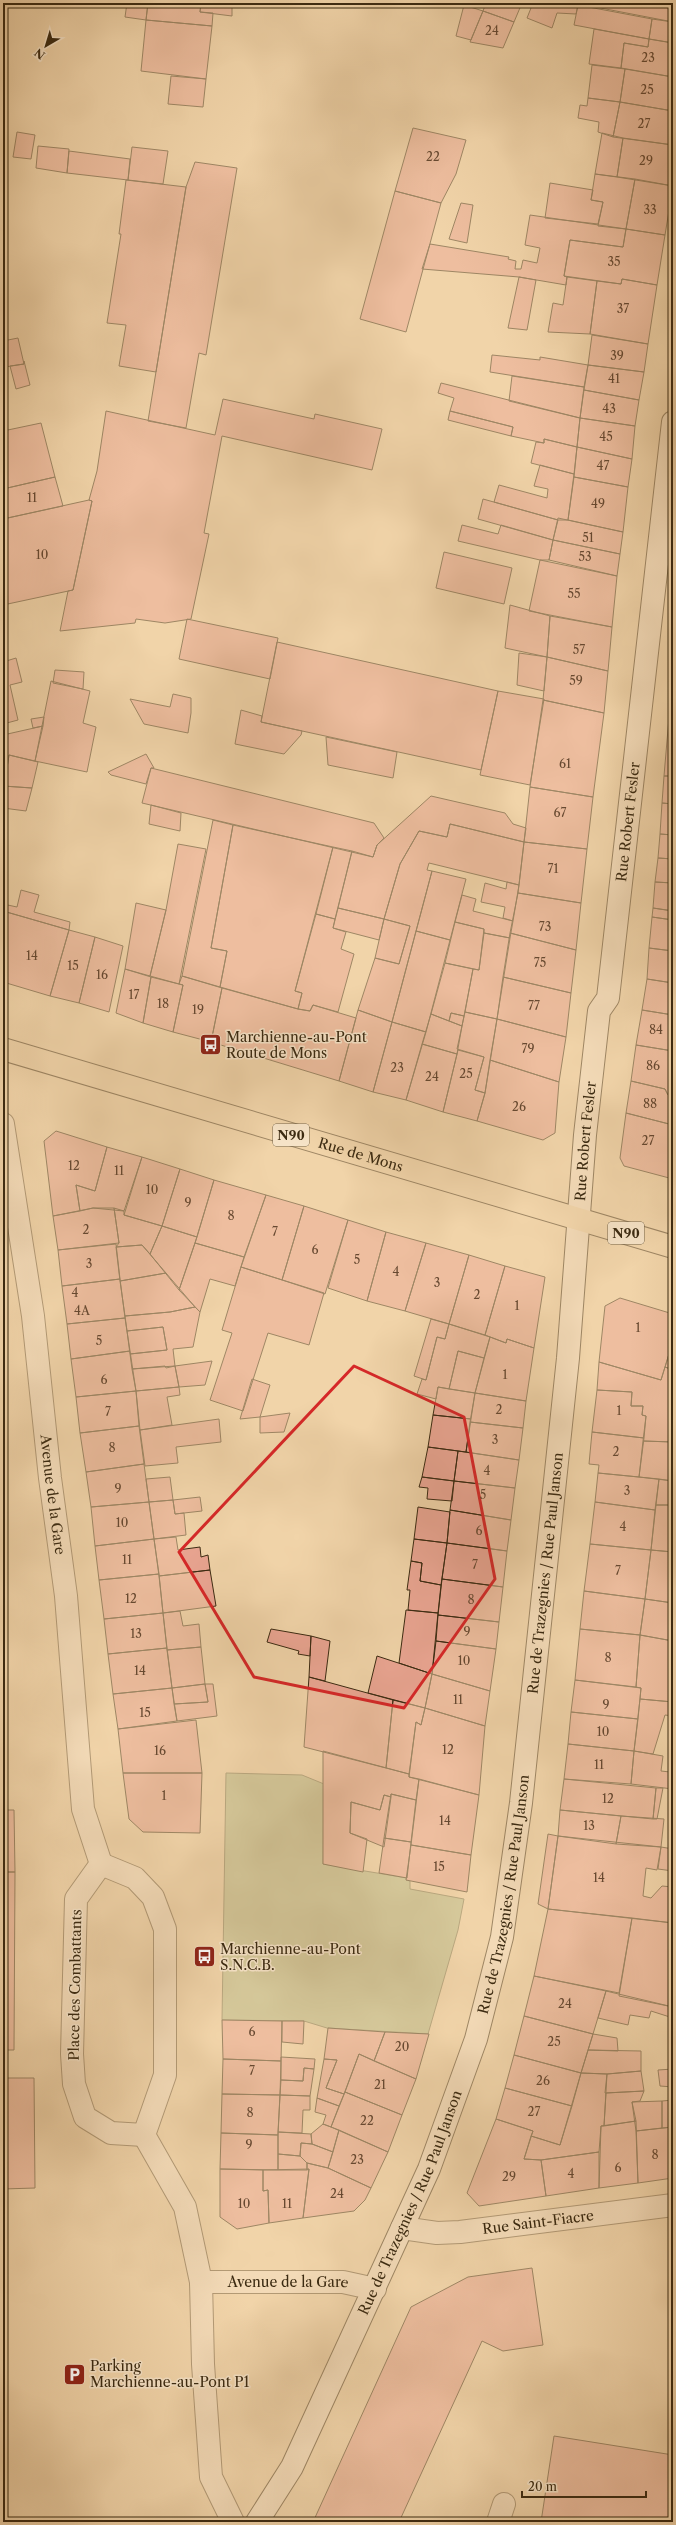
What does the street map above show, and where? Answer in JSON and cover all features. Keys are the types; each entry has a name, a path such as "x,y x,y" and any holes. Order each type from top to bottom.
{"main road":[{"name":"Rue Robert Fesler","path":"580,1219 585,1135 599,1011 608,998 673,422"},
{"name":"Rue de Mons","path":"3,1049 673,1247"},
{"name":"Avenue de la Gare","path":"3,1124 33,1316 50,1478 66,1596 83,1809 101,1864"},
{"name":"Rue de Trazegnies / Rue Paul Janson","path":"256,2522 292,2467 429,2169 476,2039 502,1937 521,1803 568,1358 580,1219"},
{"name":"Place des Combattants","path":"101,1864 76,1898 72,2054 74,2084 85,2117 111,2133 144,2135"},
{"path":"101,1864 135,1878 153,1897 165,1929 165,2075 144,2135 185,2207 201,2282 203,2364 211,2477 233,2522"},
{"name":"Rue Saint-Fiacre","path":"402,2228 438,2233 460,2232 673,2205"},
{"name":"Avenue de la Gare","path":"201,2282 343,2282 375,2289"}],"highlighted area":[{"path":"354,1366 464,1417 495,1579 404,1708 254,1677 179,1552"}],"green space":[{"path":"226,1773 302,1775 324,1784 323,1864 407,1878 406,1880 410,1881 410,1889 464,1899 458,1930 428,2034 327,2028 304,2021 222,2020"}],"building":[{"path":"127,3 148,3 146,20 125,17"},
{"path":"148,3 201,3 200,12 213,13 212,26 146,20"},
{"path":"201,3 232,3 232,16 200,12"},
{"path":"486,3 522,3 514,22 483,11"},
{"path":"533,3 586,3 578,5 576,14 557,13 552,28 527,18"},
{"path":"586,3 673,3 673,22 585,5"},
{"path":"464,5 483,11 471,40 456,36"},
{"path":"578,5 652,19 649,39 574,25"},
{"path":"483,11 514,22 503,48 470,42"},
{"path":"652,19 673,22 673,43 649,39"},
{"path":"146,20 212,26 206,79 141,71"},
{"path":"594,29 649,39 648,47 624,43 621,68 589,64"},
{"path":"649,39 673,43 673,77 621,68 624,43 648,47"},
{"path":"592,65 625,69 620,102 588,98"},
{"path":"625,69 673,77 673,111 620,102"},
{"path":"171,76 206,79 203,107 168,104"},
{"path":"588,98 620,102 613,137 598,132 599,122 578,118 580,105 587,106"},
{"path":"620,102 673,111 673,145 613,137"},
{"path":"413,128 466,140 456,174 441,203 395,191"},
{"path":"17,132 35,135 31,159 13,157"},
{"path":"602,133 623,138 617,177 595,174"},
{"path":"623,138 673,145 673,186 617,177"},
{"path":"38,146 69,149 67,173 36,168"},
{"path":"132,147 168,151 163,184 128,180"},
{"path":"69,151 130,159 128,180 67,173"},
{"path":"195,162 237,168 206,355 199,353 186,428 148,421 186,187"},
{"path":"595,174 635,179 626,229 598,226 603,202 591,200"},
{"path":"635,179 673,186 665,235 626,229"},
{"path":"126,180 186,187 156,372 119,366 126,325 107,323 121,234 119,234"},
{"path":"550,183 593,190 591,200 603,202 598,224 545,218"},
{"path":"395,191 441,203 406,332 360,319"},
{"path":"461,203 473,205 467,243 449,239"},
{"path":"530,215 626,229 623,247 570,240 564,276 567,277 566,285 519,277 422,269 430,244 509,257 508,259 516,261 515,269 521,269 523,260 537,263 540,248 525,245"},
{"path":"626,229 665,235 657,285 622,279 621,284 564,276 570,240 623,247"},
{"path":"519,277 536,280 527,330 508,328"},
{"path":"567,277 597,281 590,334 548,332 553,303 563,305"},
{"path":"622,279 657,285 648,344 590,334 597,281 621,284"},
{"path":"592,335 648,344 644,372 588,365"},
{"path":"18,338 24,364 5,367 3,341"},
{"path":"492,355 540,360 540,357 588,365 584,387 490,372"},
{"path":"24,361 30,385 16,389 10,366 24,364"},
{"path":"588,365 644,372 639,400 584,390"},
{"path":"512,376 584,387 580,418 509,401"},
{"path":"441,383 580,418 577,447 544,439 544,443 511,436 513,427 450,411 454,398 438,393"},
{"path":"584,390 639,400 635,426 580,418"},
{"path":"223,399 314,419 315,414 382,429 372,470 222,436 204,533 209,534 191,619 165,623 136,619 135,623 60,631 68,591 73,590 92,501 89,500 97,471 106,411 215,435"},
{"path":"450,411 513,427 511,436 448,420"},
{"path":"580,418 635,426 632,459 577,447"},
{"path":"41,423 55,477 3,489 3,431"},
{"path":"544,439 577,447 574,474 531,463 536,442 544,443"},
{"path":"577,447 632,459 628,487 574,477"},
{"path":"540,465 574,474 568,520 558,520 494,502 499,485 547,498 548,489 534,486"},
{"path":"55,477 63,506 3,519 3,489"},
{"path":"574,477 628,487 623,532 568,520"},
{"path":"483,499 558,520 553,540 478,519"},
{"path":"89,500 92,501 73,590 3,605 3,519"},
{"path":"558,518 623,532 620,554 553,540"},
{"path":"462,525 498,534 501,525 553,540 549,560 540,560 458,541"},
{"path":"553,540 620,554 617,576 549,560"},
{"path":"444,552 512,568 504,604 436,588"},
{"path":"540,560 617,576 612,627 529,611"},
{"path":"510,605 550,616 547,657 505,648"},
{"path":"550,616 612,627 608,671 547,657"},
{"path":"187,619 278,638 270,679 179,659"},
{"path":"277,642 498,691 481,770 261,722"},
{"path":"519,653 547,657 544,691 517,685"},
{"path":"547,657 608,671 604,713 543,700"},
{"path":"16,658 22,682 10,685 18,720 3,724 3,662"},
{"path":"673,668 673,694 671,694"},
{"path":"55,670 84,672 83,689 53,683"},
{"path":"51,681 90,691 83,723 96,727 87,772 35,761"},
{"path":"498,691 544,699 530,785 480,775"},
{"path":"173,694 191,698 191,713 188,733 144,724 130,699 170,707"},
{"path":"671,694 673,694 673,776 664,776"},
{"path":"543,700 604,713 593,797 530,787"},
{"path":"241,710 262,716 261,722 302,731 301,735 284,754 235,744"},
{"path":"44,717 43,726 33,728 31,719"},
{"path":"43,726 35,761 9,755 7,768 3,767 3,735"},
{"path":"326,737 397,752 393,778 328,765"},
{"path":"146,754 154,768 151,768 146,784 111,775 108,772"},
{"path":"9,755 38,762 32,788 3,786 3,767 7,768"},
{"path":"151,768 374,823 384,838 377,845 373,857 142,803"},
{"path":"664,776 673,776 673,804 662,803"},
{"path":"3,786 32,788 26,811 3,808"},
{"path":"530,787 593,797 587,849 524,842"},
{"path":"431,796 505,813 513,824 526,828 524,842 450,824 447,837 419,831 400,864 384,919 338,908 352,851 373,857 377,845"},
{"path":"662,803 673,804 673,835 660,834"},
{"path":"151,805 181,813 180,831 149,824"},
{"path":"213,820 233,825 211,948 227,951 220,987 182,976"},
{"path":"450,824 524,842 519,885 429,863 427,870 432,871 392,1022 358,1010 375,958 399,964 410,926 384,919 400,864 419,831 447,837"},
{"path":"233,825 333,847 295,991 302,993 298,1009 220,987 227,951 211,948"},
{"path":"660,834 673,835 673,859 658,858"},
{"path":"524,842 587,849 581,903 518,893"},
{"path":"178,844 206,849 179,984 150,976 166,910"},
{"path":"333,847 352,851 335,919 316,914"},
{"path":"658,858 673,859 673,883 655,882"},
{"path":"432,871 466,879 450,940 416,931"},
{"path":"507,882 519,885 513,921 503,918 505,907 481,902 485,883 506,889"},
{"path":"655,882 673,883 673,911 653,908"},
{"path":"21,890 39,895 34,912 70,922 69,930 3,911 3,904 17,907"},
{"path":"518,893 581,903 576,950 510,933"},
{"path":"462,895 476,899 473,911 513,921 510,938 484,933 484,929 455,922"},
{"path":"136,903 166,910 150,976 125,969"},
{"path":"338,908 384,919 379,940 333,928"},
{"path":"653,908 673,911 673,920 652,917"},
{"path":"3,911 69,930 50,996 3,982"},
{"path":"316,914 335,919 333,928 346,932 341,949 354,954 338,1012 313,1005 310,1011 298,1009 302,993 295,991"},
{"path":"652,917 673,920 673,951 649,948"},
{"path":"384,919 410,926 399,964 375,958"},
{"path":"455,922 484,929 479,970 445,963"},
{"path":"69,930 95,937 79,1003 50,996"},
{"path":"416,931 450,940 426,1032 392,1022"},
{"path":"484,933 510,938 497,1019 465,1012 473,969 479,970"},
{"path":"510,933 576,950 571,993 503,977"},
{"path":"95,937 123,946 109,1012 79,1003"},
{"path":"649,948 673,951 673,983 647,979"},
{"path":"445,963 473,969 464,1016 451,1013 449,1021 431,1014"},
{"path":"125,969 151,977 143,1023 116,1013"},
{"path":"182,976 222,988 211,1042 173,1032 183,985 179,984"},
{"path":"151,977 183,985 173,1032 143,1023"},
{"path":"503,977 571,993 566,1037 497,1019"},
{"path":"647,979 673,983 673,1015 642,1010"},
{"path":"222,988 298,1009 310,1011 313,1005 356,1018 339,1081 211,1042"},
{"path":"358,1010 392,1022 373,1092 339,1081"},
{"path":"642,1010 673,1015 673,1051 636,1045"},
{"path":"465,1012 497,1019 485,1093 475,1090 484,1057 457,1049"},
{"path":"451,1013 464,1016 462,1026 449,1021"},
{"path":"431,1014 462,1026 457,1054 422,1044"},
{"path":"497,1019 566,1037 559,1082 490,1060"},
{"path":"392,1022 426,1032 406,1100 373,1092"},
{"path":"422,1044 457,1054 443,1112 406,1100"},
{"path":"636,1045 673,1051 673,1096 668,1095 665,1089 631,1081"},
{"path":"458,1050 484,1057 475,1090 485,1093 477,1121 443,1112"},
{"path":"490,1060 559,1082 555,1133 543,1140 477,1121 485,1093"},
{"path":"631,1081 665,1089 668,1095 673,1096 673,1125 626,1113"},
{"path":"626,1113 673,1125 673,1179 624,1166 620,1158"},
{"path":"56,1131 107,1147 95,1191 76,1185 80,1211 53,1216 44,1141"},
{"path":"107,1147 142,1157 124,1211 93,1208 80,1211 76,1185 95,1191"},
{"path":"142,1157 180,1169 162,1226 124,1215"},
{"path":"180,1169 214,1180 197,1237 162,1226"},
{"path":"214,1180 266,1195 244,1257 195,1243"},
{"path":"266,1195 304,1206 282,1280 241,1267"},
{"path":"304,1206 348,1220 325,1294 282,1280"},
{"path":"93,1208 114,1208 119,1243 58,1250 53,1216"},
{"path":"114,1208 124,1211 124,1215 162,1226 150,1254 142,1245 116,1247 119,1243"},
{"path":"348,1220 386,1232 367,1301 328,1288"},
{"path":"162,1226 197,1237 179,1290 150,1254"},
{"path":"386,1232 426,1243 405,1311 367,1301"},
{"path":"195,1243 244,1257 235,1286 210,1279 200,1312 179,1290"},
{"path":"426,1243 469,1255 449,1324 405,1311"},
{"path":"116,1244 120,1279 62,1286 58,1250"},
{"path":"142,1245 166,1273 120,1281 116,1247"},
{"path":"469,1255 505,1266 485,1335 449,1324"},
{"path":"505,1266 545,1277 534,1348 507,1339 506,1343 485,1335"},
{"path":"241,1267 324,1293 309,1345 268,1333 243,1411 210,1400 232,1333 222,1330"},
{"path":"166,1273 195,1307 170,1312 125,1316 120,1281"},
{"path":"120,1279 125,1318 67,1324 62,1286"},
{"path":"620,1298 673,1314 673,1341 661,1380 599,1362 605,1306"},
{"path":"195,1307 200,1312 193,1347 173,1349 175,1366 132,1369 130,1354 167,1350 163,1327 127,1331 125,1316 170,1312"},
{"path":"125,1318 130,1351 71,1359 67,1324"},
{"path":"431,1319 449,1324 445,1339 437,1337 426,1380 414,1376"},
{"path":"449,1324 490,1337 484,1358 458,1351 449,1389 438,1387 436,1399 417,1394 422,1379 426,1380 437,1337 445,1339"},
{"path":"163,1327 167,1350 130,1354 127,1331"},
{"path":"490,1337 506,1343 507,1339 534,1348 526,1401 475,1393"},
{"path":"673,1341 673,1370 665,1367"},
{"path":"130,1351 136,1391 76,1397 71,1359"},
{"path":"458,1351 484,1358 475,1393 449,1389"},
{"path":"212,1361 205,1385 179,1387 175,1366"},
{"path":"599,1362 661,1380 665,1367 673,1370 673,1442 643,1441 646,1416 642,1415 643,1406 631,1406 632,1392 597,1390"},
{"path":"165,1366 166,1368 175,1366 179,1387 136,1391 132,1369"},
{"path":"252,1379 270,1385 260,1417 240,1419"},
{"path":"179,1387 180,1395 167,1397 172,1425 140,1430 136,1391"},
{"path":"438,1387 475,1393 471,1419 433,1415"},
{"path":"597,1390 632,1392 631,1406 643,1406 642,1415 646,1416 644,1438 592,1432"},
{"path":"136,1391 139,1426 80,1433 76,1397"},
{"path":"475,1393 526,1401 523,1428 470,1422"},
{"path":"290,1413 284,1432 260,1433 260,1417"},
{"path":"433,1415 471,1419 466,1452 428,1447"},
{"path":"219,1419 221,1442 176,1447 178,1463 145,1466 140,1430"},
{"path":"470,1422 523,1428 519,1460 466,1452"},
{"path":"139,1426 144,1464 86,1472 80,1433"},
{"path":"592,1432 644,1438 639,1477 598,1473 599,1465 589,1464"},
{"path":"643,1441 673,1442 673,1481 639,1477"},
{"path":"428,1447 458,1451 454,1481 422,1477"},
{"path":"458,1451 519,1460 515,1488 454,1481"},
{"path":"144,1464 149,1502 91,1507 86,1472"},
{"path":"598,1473 659,1479 655,1510 595,1502"},
{"path":"170,1477 173,1500 149,1502 146,1479"},
{"path":"422,1477 454,1481 452,1501 427,1499 428,1488 419,1487"},
{"path":"659,1479 673,1481 673,1505 656,1505"},
{"path":"454,1481 515,1488 511,1520 450,1510"},
{"path":"200,1497 202,1511 175,1514 173,1500"},
{"path":"173,1500 175,1514 184,1513 186,1535 154,1539 149,1502"},
{"path":"149,1502 154,1539 95,1546 91,1507"},
{"path":"595,1502 655,1510 651,1550 590,1544"},
{"path":"656,1505 673,1505 673,1552 651,1550"},
{"path":"418,1507 450,1512 447,1543 414,1539"},
{"path":"450,1510 511,1520 507,1551 447,1543"},
{"path":"176,1537 178,1550 200,1547 201,1557 208,1555 210,1570 159,1576 154,1539"},
{"path":"154,1539 159,1574 99,1580 95,1546"},
{"path":"414,1539 447,1543 441,1585 420,1581 422,1563 411,1561"},
{"path":"447,1543 507,1551 503,1587 442,1579"},
{"path":"590,1544 651,1550 645,1599 584,1591"},
{"path":"651,1550 673,1552 673,1603 645,1599"},
{"path":"411,1561 422,1563 420,1581 441,1585 438,1613 408,1610 410,1590 407,1590"},
{"path":"210,1570 216,1606 163,1613 159,1576"},
{"path":"159,1574 163,1613 104,1619 99,1580"},
{"path":"442,1579 503,1587 499,1622 438,1615"},
{"path":"584,1591 645,1599 640,1635 580,1629"},
{"path":"645,1599 673,1603 673,1641 640,1635"},
{"path":"406,1610 438,1613 432,1674 399,1663"},
{"path":"180,1611 183,1626 199,1624 201,1647 167,1650 163,1613"},
{"path":"163,1613 167,1648 108,1654 104,1619"},
{"path":"438,1615 499,1622 496,1649 436,1641"},
{"path":"271,1629 311,1636 310,1656 298,1654 299,1651 267,1642"},
{"path":"580,1629 640,1635 636,1687 575,1680"},
{"path":"640,1635 673,1641 673,1702 640,1699 641,1688 636,1687"},
{"path":"311,1636 330,1641 325,1681 309,1677"},
{"path":"436,1641 496,1649 490,1691 432,1674"},
{"path":"201,1647 205,1684 172,1688 167,1650"},
{"path":"167,1648 172,1688 113,1694 108,1654"},
{"path":"377,1656 432,1674 425,1708 368,1693"},
{"path":"432,1674 490,1691 485,1726 425,1708"},
{"path":"309,1677 393,1700 386,1768 304,1747"},
{"path":"575,1680 641,1688 638,1719 571,1712"},
{"path":"205,1684 208,1702 174,1704 172,1688"},
{"path":"205,1684 213,1684 217,1716 177,1721 174,1704 208,1702"},
{"path":"172,1688 177,1721 118,1729 113,1694"},
{"path":"640,1699 673,1702 673,1716 665,1715 653,1754 634,1751"},
{"path":"393,1700 425,1708 421,1725 416,1722 409,1774 386,1768"},
{"path":"425,1708 485,1726 479,1795 409,1777 416,1722 421,1725"},
{"path":"571,1712 638,1719 634,1751 568,1744"},
{"path":"196,1720 202,1773 123,1773 118,1729"},
{"path":"568,1744 634,1751 631,1784 564,1779"},
{"path":"323,1751 409,1774 409,1777 419,1779 416,1800 391,1794 391,1797 384,1795 380,1810 351,1802 350,1833 367,1839 363,1872 323,1864"},
{"path":"634,1751 663,1756 661,1771 670,1772 673,1767 673,1789 631,1784"},
{"path":"123,1773 202,1773 200,1833 143,1832 129,1819"},
{"path":"419,1779 479,1795 471,1855 411,1845"},
{"path":"564,1779 656,1788 653,1819 560,1810"},
{"path":"656,1788 663,1788 657,1819 653,1819"},
{"path":"391,1794 416,1800 411,1842 384,1838"},
{"path":"384,1795 391,1797 384,1847 350,1833 351,1802 380,1810"},
{"path":"3,1810 14,1810 15,1872 3,1872"},
{"path":"560,1810 621,1816 616,1844 558,1836"},
{"path":"621,1816 664,1819 661,1847 616,1844"},
{"path":"548,1834 558,1836 548,1909 538,1904"},
{"path":"558,1836 661,1847 657,1870 646,1868 643,1896 651,1898 662,1886 673,1887 673,1923 548,1909"},
{"path":"384,1838 411,1842 407,1878 379,1873"},
{"path":"411,1845 471,1855 467,1892 406,1880"},
{"path":"661,1847 673,1849 673,1871 658,1869"},
{"path":"3,1872 15,1872 14,2050 3,2050"},
{"path":"548,1909 632,1918 619,1993 534,1976"},
{"path":"632,1918 673,1923 673,2007 619,1996"},
{"path":"534,1976 606,1991 593,2034 524,2016"},
{"path":"606,1991 673,2007 673,2018 651,2011 649,2018 630,2015 628,2025 598,2018"},
{"path":"524,2016 593,2034 581,2073 514,2055"},
{"path":"222,2020 282,2021 281,2061 223,2059"},
{"path":"282,2021 304,2021 303,2044 282,2042"},
{"path":"328,2028 385,2032 374,2061 359,2054 344,2094 326,2088 337,2060 324,2059"},
{"path":"385,2032 429,2034 416,2079 374,2061"},
{"path":"593,2034 617,2038 618,2051 588,2050"},
{"path":"588,2050 641,2051 641,2071 607,2074 581,2073"},
{"path":"359,2054 416,2079 402,2115 345,2092"},
{"path":"514,2055 581,2073 572,2106 505,2088"},
{"path":"281,2057 315,2059 314,2069 304,2068 303,2081 281,2080"},
{"path":"223,2059 281,2061 280,2095 222,2094"},
{"path":"324,2059 337,2060 326,2088 344,2094 339,2106 317,2098"},
{"path":"304,2068 314,2069 310,2096 280,2095 281,2080 303,2081"},
{"path":"673,2069 673,2087 660,2086 658,2070"},
{"path":"641,2071 644,2091 605,2093 607,2074"},
{"path":"581,2073 607,2074 604,2126 601,2126 599,2152 541,2160 524,2159 531,2136 560,2145"},
{"path":"3,2078 34,2078 35,2188 3,2189"},
{"path":"505,2088 572,2106 560,2145 531,2136 533,2131 496,2119"},
{"path":"644,2091 640,2101 632,2102 636,2121 604,2126 606,2093"},
{"path":"345,2092 402,2115 388,2152 331,2127"},
{"path":"222,2094 280,2095 278,2135 221,2133"},
{"path":"280,2095 310,2096 310,2110 303,2110 302,2133 278,2132"},
{"path":"317,2098 339,2106 331,2127 323,2124 326,2115 315,2112"},
{"path":"673,2100 673,2127 662,2128 662,2101"},
{"path":"662,2101 662,2128 636,2131 632,2102"},
{"path":"496,2119 533,2131 524,2159 541,2160 546,2196 479,2206 467,2193"},
{"path":"636,2121 638,2183 599,2188 601,2126"},
{"path":"323,2124 339,2130 333,2152 312,2144 311,2134"},
{"path":"673,2127 673,2178 638,2183 636,2131"},
{"path":"339,2130 388,2152 371,2188 328,2168"},
{"path":"278,2132 311,2134 312,2144 301,2143 300,2156 278,2154"},
{"path":"221,2133 278,2135 278,2170 220,2169"},
{"path":"301,2143 312,2144 333,2152 328,2168 307,2163 300,2156"},
{"path":"599,2152 599,2188 546,2196 541,2160"},
{"path":"278,2154 300,2156 307,2163 307,2170 278,2170"},
{"path":"307,2163 328,2168 371,2188 365,2200 354,2211 303,2218 309,2169 307,2170"},
{"path":"220,2169 263,2170 263,2191 268,2190 269,2223 237,2229 220,2217"},
{"path":"309,2169 303,2218 269,2223 268,2190 263,2191 263,2170"},
{"path":"532,2268 543,2345 503,2351 482,2341 399,2522 313,2522 411,2307 468,2277"},
{"path":"554,2436 673,2455 673,2522 541,2522"}],"place":[{"name":"Marchienne-au-Pont Route de Mons","path":"210,1045"},
{"name":"Marchienne-au-Pont S.N.C.B.","path":"204,1957"},
{"name":"Parking Marchienne-au-Pont P1","path":"74,2374"}]}
